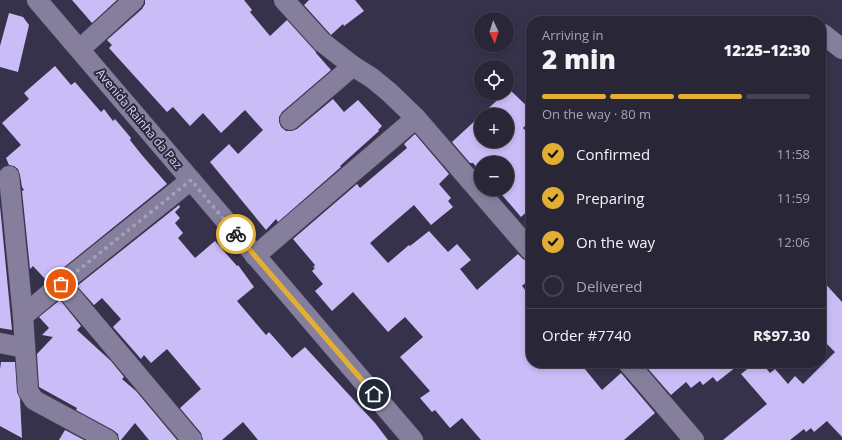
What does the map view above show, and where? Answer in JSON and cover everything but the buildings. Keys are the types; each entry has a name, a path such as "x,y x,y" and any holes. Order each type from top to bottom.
{"street":[{"name":"Avenida Rainha da Paz","path":"37,0 413,440"},
{"path":"80,50 134,0"},
{"path":"284,0 322,42 377,83 416,118 526,245"},
{"path":"826,37 842,49"},
{"path":"290,120 353,66"},
{"path":"255,256 416,118"},
{"path":"8,176 30,395 34,400 108,440"},
{"path":"23,316 191,180"},
{"path":"61,284 192,440"},
{"path":"0,343 25,348"},
{"path":"632,368 694,440"}],"way so far":[{"path":"61,284 191,180 236,234"}],"route":[{"path":"236,234 374,394"}]}
